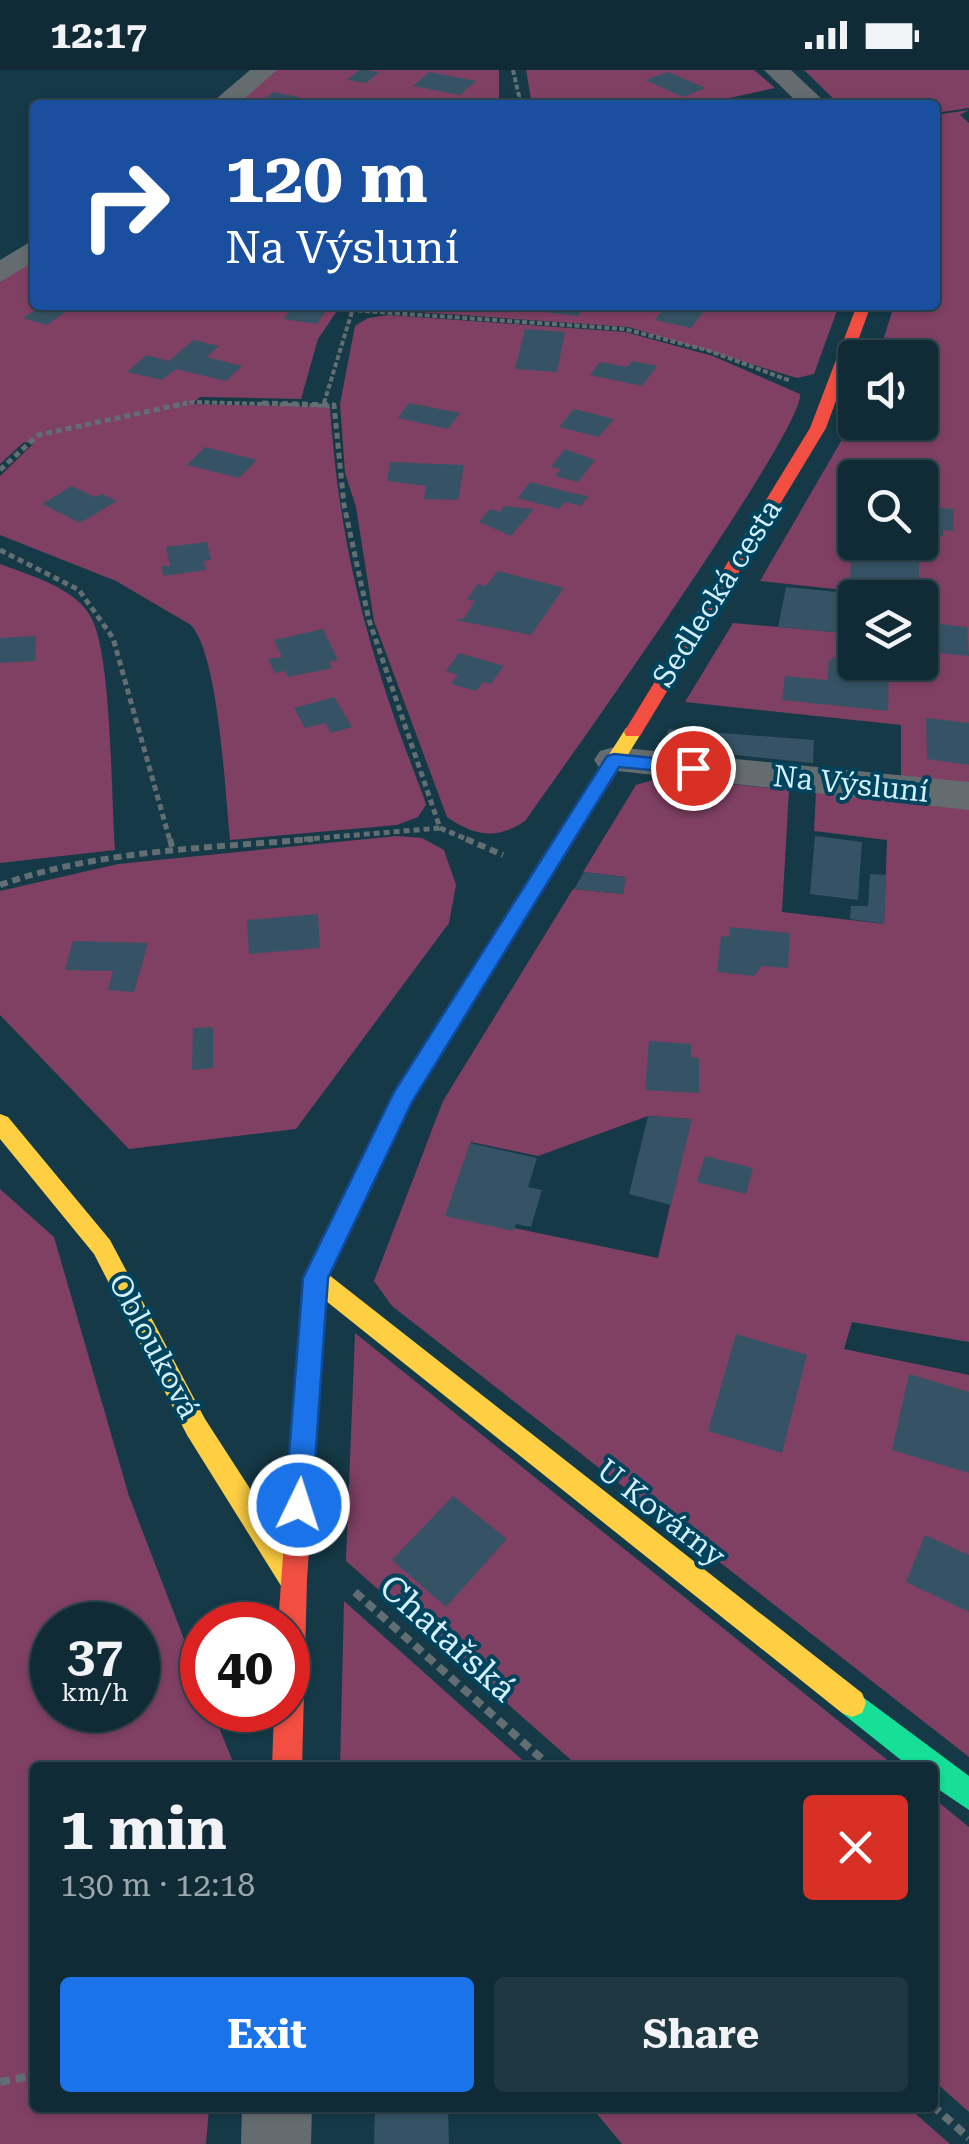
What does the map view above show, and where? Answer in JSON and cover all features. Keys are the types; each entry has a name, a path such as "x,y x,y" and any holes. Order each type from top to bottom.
{"street":[{"path":"228,100 265,70"},
{"path":"776,70 809,100"},
{"path":"0,272 30,251"},
{"name":"Sedlecká cesta","path":"288,1762 293,1580 315,1278 402,1098 547,873 818,428 836,390 862,310"},
{"name":"Na Výsluní","path":"614,760 969,796"},
{"name":"Oblouková","path":"0,1123 102,1247 196,1427 293,1580"},
{"name":"U Kovárny","path":"315,1278 927,1762"},
{"name":"U Kovárny","path":"938,1770 969,1795"},
{"path":"276,2144 277,2112"}],"path":[{"path":"513,70 518,100"},
{"path":"324,403 351,310"},
{"path":"378,310 624,329 707,350 786,380 836,390"},
{"path":"0,470 38,435 194,402 334,405 344,505 369,620 440,828"},
{"path":"0,550 80,590 113,638 174,851"},
{"path":"0,885 36,872 174,851 440,828 547,873"},
{"name":"Chatařská","path":"293,1580 348,1586 545,1762"},
{"path":"0,2082 30,2076"},
{"path":"938,2111 969,2138"}],"shaded area":[{"path":"274,70 499,70 499,100 235,100"},
{"path":"526,70 754,70 775,88 720,100 531,100"},
{"path":"804,70 969,70 969,108 940,112 940,100 835,100"},
{"path":"969,110 960,115 969,123 969,785 901,778 901,725 685,702 733,623 838,632 838,680 938,680 938,580 838,580 838,589 760,581 842,440 938,440 938,340 883,340 892,310 940,310 940,114"},
{"path":"30,257 30,310 338,310 318,339 301,399 200,397 192,404 330,407 350,560 388,700 426,805 418,817 397,825 230,840 214,694 201,641 191,625 116,581 0,535 0,476 33,444 24,442 0,464 0,279"},
{"path":"389,310 837,310 814,374 797,378 628,327"},
{"path":"388,315 625,332 713,356 800,394 791,420 764,468 678,601 525,821 505,831 476,832 447,817 374,621 356,507 345,473 340,404 355,326 368,318"},
{"path":"0,564 64,591 92,619 99,639 107,696 115,850 0,863"},
{"path":"663,777 789,790 782,912 884,924 887,840 814,831 816,792 969,808 969,1342 852,1322 844,1349 969,1375 969,1757 392,1306 374,1281 443,1101 573,889 623,894 625,877 583,872 636,785","holes":["648,1116 690,1119 658,1258 446,1214 471,1142 538,1156"]},
{"path":"397,836 422,838 444,850 456,885 449,923 296,1129 129,1149 0,1015 0,891 118,864"},
{"path":"0,1189 54,1237 129,1496 180,1629 180,1732 221,1732 233,1762 30,1762 30,2112 209,2112 206,2144 0,2144"},
{"path":"355,1333 890,1762 573,1762 346,1561"},
{"path":"344,1601 524,1762 340,1762"},
{"path":"938,1802 969,1827 969,2112 938,2084"},
{"path":"595,2112 914,2112 950,2144 622,2144"}],"building":[{"path":"359,70 379,72 366,83 347,80"},
{"path":"429,72 476,81 460,95 413,86"},
{"path":"668,72 706,88 683,97 645,80"},
{"path":"273,92 299,97 295,100 264,100"},
{"path":"35,310 65,312 47,325 23,318"},
{"path":"290,310 325,312 317,324 284,319"},
{"path":"534,310 582,310 578,316"},
{"path":"663,310 704,311 691,328 655,320"},
{"path":"525,329 565,332 557,372 515,369"},
{"path":"193,340 219,346 207,357 242,366 226,381 176,369 162,380 127,372 146,355 169,361"},
{"path":"632,361 657,366 642,386 590,375 600,362 627,367"},
{"path":"409,403 460,413 448,429 398,418"},
{"path":"574,409 614,419 599,437 559,427"},
{"path":"205,447 257,460 239,478 187,465"},
{"path":"565,449 595,460 578,482 555,476 561,469 551,467"},
{"path":"390,462 464,465 458,500 424,499 426,486 387,481"},
{"path":"530,482 588,496 581,506 565,502 559,509 518,498"},
{"path":"72,486 95,497 102,494 117,501 80,523 42,504"},
{"path":"504,506 534,509 511,536 479,522 490,509 500,512"},
{"path":"938,508 954,509 953,531 943,530 943,536 938,536"},
{"path":"207,542 211,560 204,561 206,570 163,576 162,566 170,566 166,547"},
{"path":"851,560 919,560 919,580 850,579"},
{"path":"498,571 564,588 531,635 455,620 464,618 475,601 467,599 478,584 486,586"},
{"path":"786,587 838,592 838,632 778,627"},
{"path":"938,624 967,627 969,656 938,653"},
{"path":"323,629 338,660 329,662 332,668 288,677 285,671 275,673 268,659 282,657 274,640"},
{"path":"36,636 35,661 0,663 0,638"},
{"path":"459,653 504,666 491,684 483,682 476,691 451,684 458,675 446,671"},
{"path":"838,656 838,680 889,680 888,711 782,700 785,676 827,680 829,660"},
{"path":"334,697 352,727 331,733 325,723 305,728 294,708"},
{"path":"926,718 969,723 969,765 927,759"},
{"path":"669,729 814,740 813,763 659,747"},
{"path":"815,836 862,842 858,900 810,894"},
{"path":"584,872 626,877 623,894 574,889"},
{"path":"870,874 886,875 884,924 850,919 851,906 868,906"},
{"path":"318,914 320,948 249,954 247,920"},
{"path":"730,927 790,933 788,968 762,966 754,976 717,972 721,936 729,937"},
{"path":"73,941 148,943 134,992 108,990 113,971 65,970"},
{"path":"213,1027 213,1068 192,1070 193,1028"},
{"path":"649,1041 691,1044 691,1057 699,1058 699,1093 645,1090"},
{"path":"648,1116 692,1119 671,1205 629,1194"},
{"path":"470,1143 537,1158 528,1187 542,1190 531,1227 516,1224 514,1231 445,1216"},
{"path":"705,1156 753,1168 746,1194 697,1182"},
{"path":"736,1334 807,1355 782,1453 708,1431"},
{"path":"909,1374 969,1392 969,1473 892,1450"},
{"path":"453,1496 507,1539 446,1607 392,1560"},
{"path":"925,1535 969,1555 969,1612 906,1582"},
{"path":"375,2112 448,2112 449,2144 374,2144"}],"traffic: fast":[{"path":"852,1703 927,1762"},
{"path":"938,1771 969,1795"}],"traffic: slow":[{"path":"400,1101 633,732"},
{"path":"0,1123 102,1247 196,1427 293,1580"},
{"path":"315,1278 852,1703"}],"traffic: jam":[{"path":"633,732 818,428 862,310"},
{"path":"287,1762 293,1580 315,1278 400,1101"}],"route":[{"path":"299,1505 315,1278 402,1098 547,873 614,760 693,768"}]}
